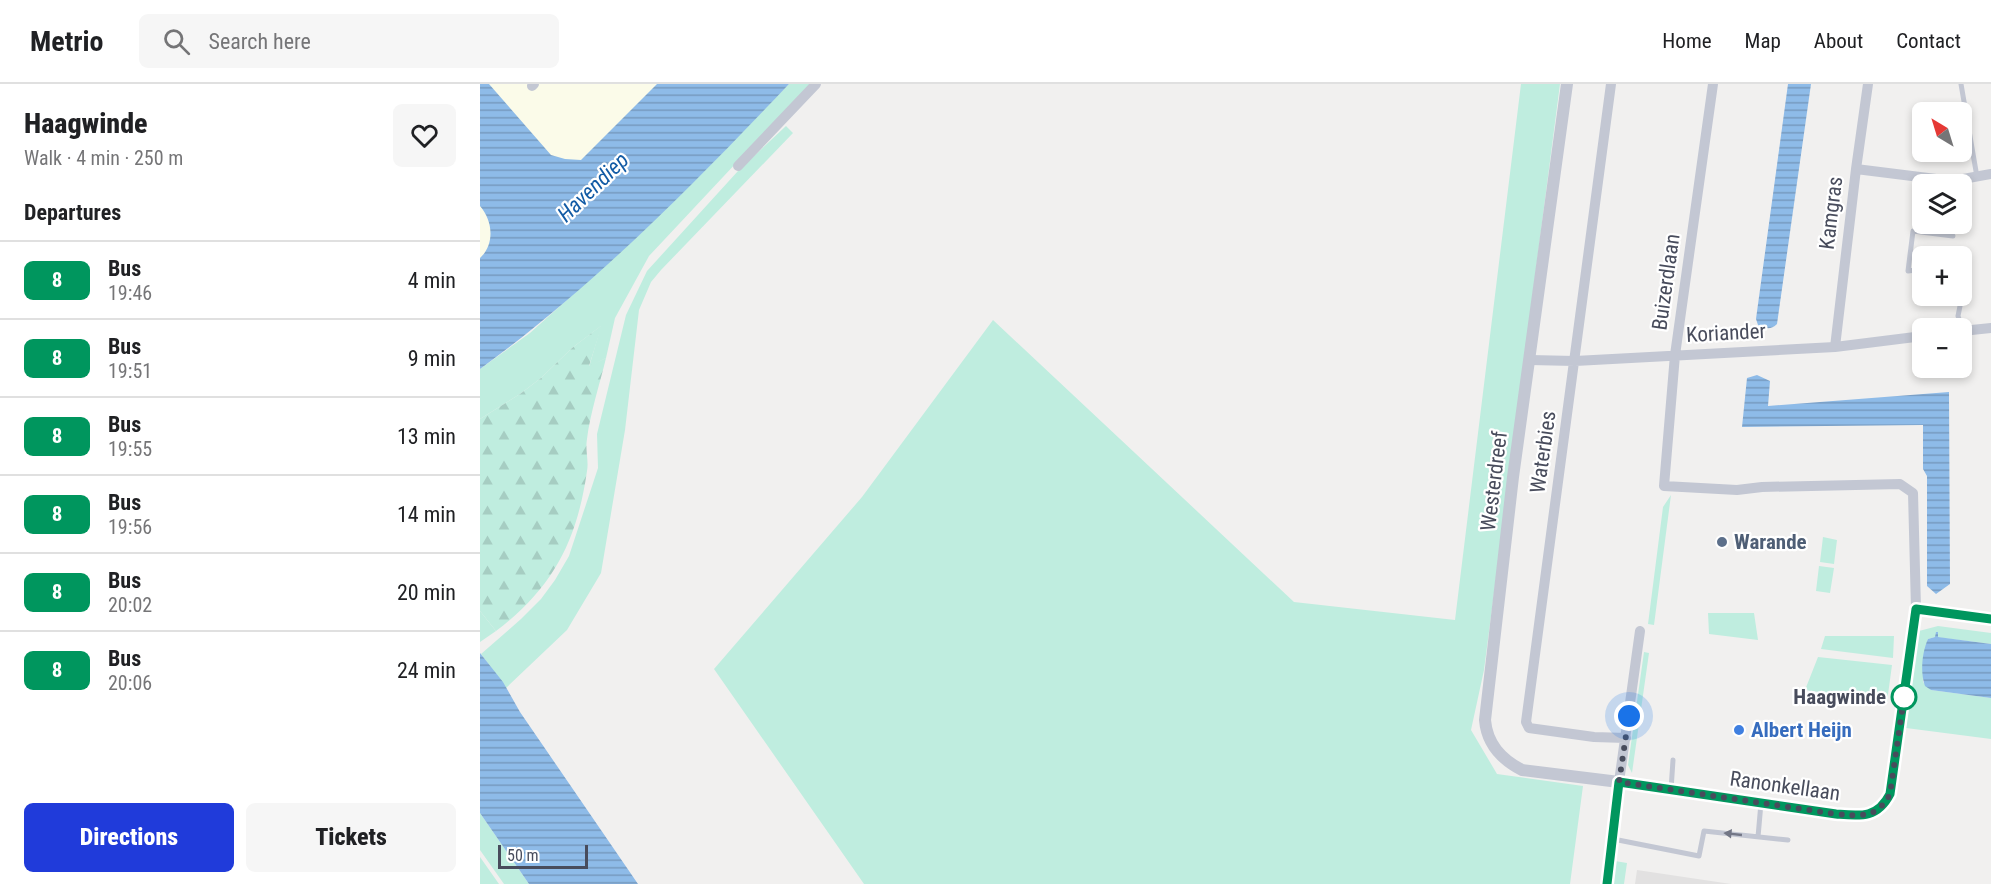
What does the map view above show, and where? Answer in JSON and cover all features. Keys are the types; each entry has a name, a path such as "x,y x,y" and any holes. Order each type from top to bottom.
{"street":[{"path":"738,166 816,84"},
{"name":"Westerdreef","path":"1567,84 1485,709 1485,728 1488,737 1501,755 1522,770 1619,782"},
{"name":"Waterbies","path":"1611,84 1526,722 1529,728 1594,737 1626,738"},
{"name":"Buizerdlaan","path":"1713,84 1676,355 1664,486 1737,490 1762,487 1900,484 1913,493 1916,609"},
{"name":"Kamgras","path":"1835,347 1868,84"},
{"path":"1856,169 1952,181 1991,174"},
{"path":"1972,329 1991,328"},
{"name":"Koriander","path":"1530,360 1575,361 1835,347 1912,337"},
{"path":"1916,609 1991,619"},
{"name":"Ranonkellaan","path":"1619,782 1836,814 1866,816 1875,812 1890,794 1916,609"},
{"path":"1607,884 1640,631"}],"lane":[{"path":"1961,84 1977,177"},
{"path":"1912,271 1908,271 1913,231 1953,237"},
{"path":"1671,790 1673,760"},
{"path":"1758,837 1761,803"},
{"path":"1613,839 1699,856 1704,831 1788,840"}],"shaded area":[{"path":"480,84 665,84 581,171 546,168"},
{"path":"480,199 499,237 480,265"},
{"path":"1637,870 1731,884 1635,884"}],"green space":[{"path":"789,84 810,84 649,256 615,318 606,358 589,367 601,326 572,348 541,378 480,419 480,369 530,333 637,237"},
{"path":"1521,84 1560,84 1484,670 1471,730 1497,774 1583,786 1570,884 864,884 714,669 862,497 993,320 1294,602 1455,620"},
{"path":"786,126 793,133 651,282 639,310 625,430 601,573 567,630 506,688 481,654 541,599 569,556 598,468 597,434 626,315 647,271 738,171"},
{"path":"602,325 589,366 606,358 588,429 588,463 577,519 569,541 547,580 516,615 496,631 480,611 480,419 541,378 572,348"},
{"path":"1671,495 1654,625 1648,624 1663,507"},
{"path":"1823,537 1837,540 1834,564 1820,562"},
{"path":"1819,566 1834,568 1830,593 1816,591"},
{"path":"480,611 496,631 480,642"},
{"path":"1708,613 1754,613 1758,640 1709,634"},
{"path":"1938,626 1991,633 1991,644 1935,637 1928,639 1924,655 1923,682 1931,690 1991,698 1991,739 1906,728 1919,631"},
{"path":"1825,636 1894,636 1893,658 1821,649"},
{"path":"1644,652 1649,653 1632,773 1628,765"},
{"path":"1818,657 1892,665 1887,702 1805,690"},
{"path":"480,813 529,884 504,884 480,850"},
{"path":"480,857 499,884 480,884"},
{"path":"1615,861 1627,863 1624,884 1612,884"}],"water":[{"name":"Havendiep","path":"480,84 489,84 551,155 581,160 657,84 789,84 641,234 562,304 480,369 480,258 488,246 490,225 480,206"},
{"path":"1788,84 1811,84 1777,324 1768,328 1758,325 1756,319"},
{"path":"1757,375 1770,381 1768,406 1949,392 1950,584 1936,594 1927,586 1927,476 1923,469 1923,425 1742,427 1747,378"},
{"path":"1938,632 1938,637 1991,644 1991,698 1931,690 1925,686 1922,669 1924,650 1928,639 1935,637"},
{"path":"480,653 503,682 520,712 638,884 529,884 480,813"}],"bus line":[{"name":"8","path":"1607,884 1619,782 1836,814 1866,816 1875,812 1890,794 1916,609 1991,619"}],"place":[{"name":"Warande","path":"1722,542"},
{"name":"Haagwinde","path":"1904,697"},
{"name":"Albert Heijn","path":"1739,730"}],"route":[{"path":"1629,716 1619,782 1836,814 1866,816 1882,806 1890,794 1904,697"}]}
